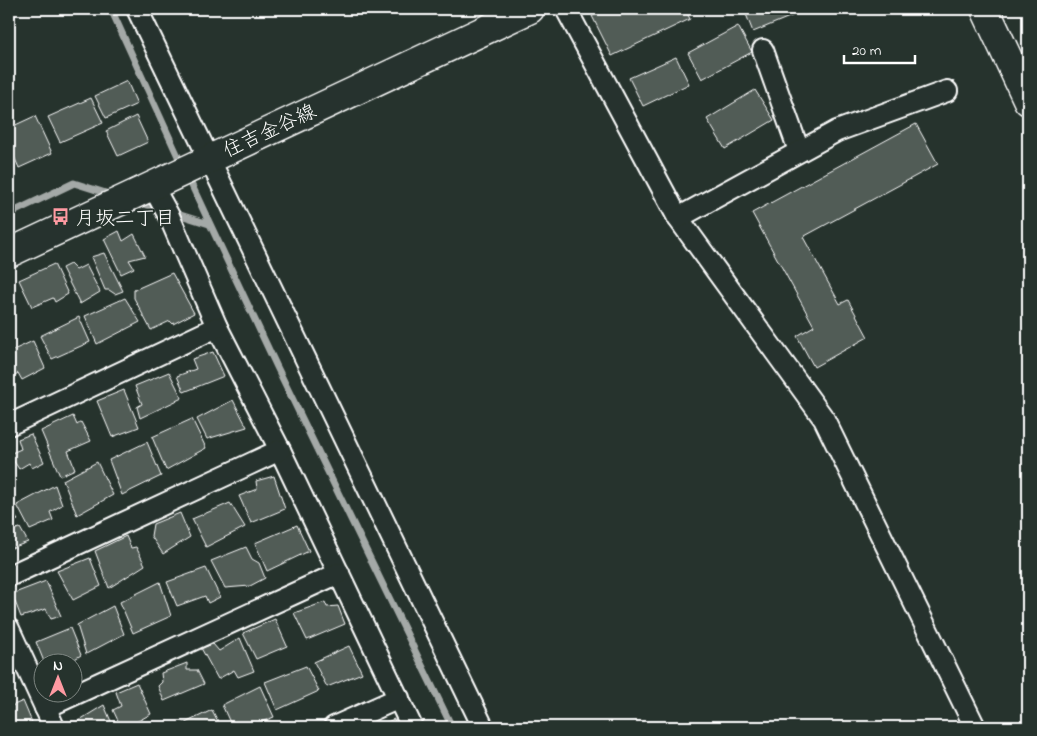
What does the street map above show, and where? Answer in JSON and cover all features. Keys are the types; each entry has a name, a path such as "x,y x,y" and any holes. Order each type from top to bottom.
{"main road":[{"name":"住吉金谷線","path":"9,253 105,207 160,194 206,160 530,9"},
{"path":"985,9 1028,101"}],"street":[{"path":"137,9 206,160 483,727"},
{"path":"566,9 678,218 824,419 976,727"},
{"path":"763,50 799,151"},
{"path":"678,218 837,130 948,91"},
{"path":"160,194 217,327 280,450 412,727"},
{"path":"9,425 217,327"},
{"path":"9,576 280,450"},
{"path":"45,708 339,573"},
{"path":"9,629 54,727"},
{"path":"334,727 399,698"}],"building":[{"path":"607,9 685,9 690,19 612,56 592,16"},
{"path":"744,9 809,9 753,32"},
{"path":"738,26 752,52 702,79 688,53"},
{"path":"676,57 689,84 643,106 629,78"},
{"path":"127,81 137,104 106,118 95,96"},
{"path":"755,90 774,120 725,149 707,119"},
{"path":"91,98 103,123 60,142 48,117"},
{"path":"35,116 52,153 19,168 9,145 9,128"},
{"path":"136,116 148,142 118,156 106,131"},
{"path":"916,124 938,164 803,237 840,304 848,300 868,337 814,367 797,336 814,326 752,213"},
{"path":"119,231 123,241 134,234 145,256 129,260 134,268 121,274 104,239"},
{"path":"104,253 123,291 115,294 105,290 91,257"},
{"path":"54,264 68,294 55,302 53,298 32,307 19,280"},
{"path":"70,264 76,270 86,265 100,292 80,304 62,268"},
{"path":"172,273 194,313 173,324 170,321 151,330 134,298 134,290"},
{"path":"125,298 140,322 97,344 85,316"},
{"path":"79,317 90,342 52,359 40,336"},
{"path":"33,341 45,368 22,380 18,373 9,379 9,352"},
{"path":"213,352 224,376 184,392 177,376 196,369 192,359"},
{"path":"169,372 182,398 140,418 137,407 142,404 135,386"},
{"path":"124,390 139,427 112,437 97,401"},
{"path":"233,400 247,427 207,439 197,419"},
{"path":"73,416 77,425 81,422 91,441 68,451 75,469 60,476 41,431"},
{"path":"192,419 206,448 166,470 152,437"},
{"path":"31,434 44,462 32,468 29,463 19,469 9,454 21,449 18,439"},
{"path":"147,442 161,476 122,495 109,460"},
{"path":"97,462 113,495 77,515 63,480"},
{"path":"274,476 285,509 251,523 239,496 257,489 256,481"},
{"path":"55,485 62,505 50,512 53,520 30,530 17,505"},
{"path":"230,503 245,527 206,547 192,519"},
{"path":"9,509 18,520 9,523"},
{"path":"180,513 190,537 163,554 151,536 153,524"},
{"path":"297,525 309,551 267,571 255,543"},
{"path":"20,528 28,542 9,549 9,531"},
{"path":"126,536 131,548 136,547 145,565 109,588 95,551"},
{"path":"246,547 252,559 259,563 265,578 250,586 225,588 211,561"},
{"path":"90,558 101,586 73,600 57,571"},
{"path":"206,568 220,597 208,603 205,596 177,606 167,582"},
{"path":"46,581 61,616 51,619 46,609 21,617 12,594"},
{"path":"160,582 171,616 133,633 120,602"},
{"path":"325,602 327,607 338,606 345,624 307,640 294,613"},
{"path":"113,606 124,634 86,654 77,625"},
{"path":"275,619 287,646 256,659 243,633"},
{"path":"70,628 81,654 41,654 36,642"},
{"path":"240,638 254,671 238,677 234,670 218,679 201,648 213,644 219,651"},
{"path":"349,646 362,673 327,687 314,662"},
{"path":"187,663 187,670 197,670 204,684 164,701 158,686 162,682 161,673"},
{"path":"306,666 319,691 277,710 265,682"},
{"path":"137,683 151,714 127,727 121,727 113,710 121,706 116,692"},
{"path":"260,686 274,717 249,727 232,727 222,705"},
{"path":"23,701 34,727 9,727 9,707"},
{"path":"104,705 113,726 75,727 78,721"},
{"path":"212,710 221,727 177,727"},
{"path":"394,719 397,727 376,727"}],"waterway":[{"path":"111,9 182,165"},
{"path":"187,175 277,367 452,727"},
{"path":"9,214 74,183 112,195"},
{"path":"137,202 160,209"},
{"path":"171,212 209,224"}],"place":[{"name":"月坂二丁目","path":"61,217"}]}
